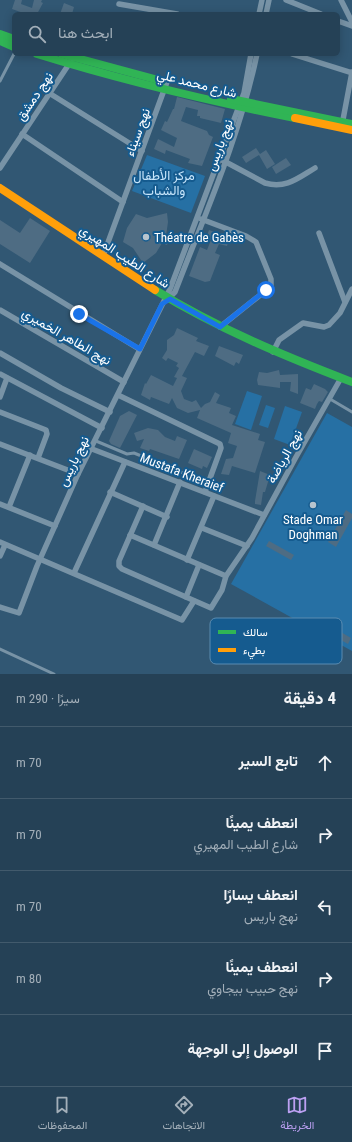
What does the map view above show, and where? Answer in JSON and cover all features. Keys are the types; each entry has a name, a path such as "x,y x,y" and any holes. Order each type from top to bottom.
{"street":[{"path":"259,12 262,0"},
{"path":"266,12 269,0"},
{"path":"286,0 316,12"},
{"path":"341,0 352,22"},
{"path":"119,4 166,12"},
{"path":"340,22 352,26"},
{"path":"0,34 12,38"},
{"path":"0,41 12,46"},
{"name":"شارع محمد علي","path":"47,56 242,104 342,124 352,124"},
{"name":"شارع محمد علي","path":"65,56 71,61"},
{"name":"نهج باريس","path":"200,218 218,158 242,104 251,56"},
{"name":"نهج باريس","path":"0,608 19,613 40,559 78,474 92,449 140,349 166,300 225,161 256,56"},
{"path":"298,56 352,73 342,124"},
{"name":"نهج دمشق","path":"0,168 71,61"},
{"name":"نهج سيناء","path":"103,256 166,85"},
{"path":"49,93 142,151"},
{"name":"شارع محمد علي","path":"342,124 352,130"},
{"path":"22,134 123,202"},
{"path":"218,158 265,183 281,186 315,168"},
{"name":"شارع الطيب المهيري","path":"0,188 103,256 166,300 273,352 352,382"},
{"path":"200,218 246,236 256,242 271,279 271,285 269,288 220,327"},
{"path":"319,233 345,302"},
{"path":"0,264 140,349"},
{"path":"273,352 279,340 303,323 324,327 328,325 336,318 352,289"},
{"name":"نهج الطاهر الخميري","path":"0,310 124,382"},
{"path":"0,353 61,388 110,412"},
{"path":"0,374 102,428"},
{"path":"0,397 7,378"},
{"name":"نهج الرياضة","path":"194,601 211,608 222,590 226,576 247,546 341,378"},
{"path":"118,395 220,444 221,448 204,492"},
{"path":"0,412 46,430 47,434 38,458"},
{"path":"0,444 78,474"},
{"name":"Mustafa Kheraief","path":"92,449 264,515"},
{"path":"9,507 30,455"},
{"path":"74,573 125,462"},
{"path":"154,545 167,517 180,482"},
{"path":"110,492 167,517"},
{"path":"187,560 202,528 214,496"},
{"path":"0,504 55,526"},
{"path":"0,556 3,544 182,620 194,601 120,568 119,560 143,506"},
{"path":"202,528 247,546"},
{"path":"130,535 226,576"},
{"path":"186,597 200,565"}],"lane":[{"path":"0,81 13,56"},
{"path":"330,399 352,412"},
{"path":"96,441 127,454 134,453 208,483"},
{"path":"0,648 54,674"}],"green space":[{"name":"مركز الأطفال والشباب","path":"147,155 205,176 191,213 132,191"},
{"path":"247,391 262,396 251,430 235,424"},
{"path":"266,405 275,408 268,428 259,425"},
{"path":"285,406 302,412 290,445 274,439"},
{"name":"Stade Omar Doghman","path":"327,413 352,427 352,651 342,645 342,618 292,618 231,584"}],"building":[{"path":"15,0 22,0 21,4 32,8 34,0 42,0 41,2 43,3 38,12 20,12 12,9"},
{"path":"64,3 74,7 73,12 61,12"},
{"path":"177,97 225,109 221,123 200,118 200,116 197,116 198,110 186,107 181,121 207,131 209,135 213,137 202,166 188,163 190,159 166,150 165,154 154,149 158,139 174,147 177,138 161,130 165,121 167,122 174,109"},
{"path":"256,148 260,154 266,150 275,164 267,169 259,155 246,163 242,157"},
{"path":"286,158 291,165 276,174 272,167"},
{"name":"Théatre de Gabès","path":"167,213 168,222 166,236 170,238 167,245 162,243 156,253 143,263 133,248 123,242 127,228 136,214 147,218"},
{"path":"30,218 50,231 30,263 0,244 0,220 20,233"},
{"path":"209,230 227,236 226,238 229,239 227,246 219,244 215,253 220,255 210,281 205,282 189,276 200,247 207,250 211,240 206,238"},
{"path":"177,328 198,338 196,341 209,346 204,356 195,352 182,376 187,378 181,391 184,399 192,402 196,400 201,408 210,402 215,392 220,395 216,403 231,408 229,413 236,416 232,425 260,434 258,440 265,442 255,473 232,466 229,475 221,474 226,459 233,458 237,446 228,443 231,433 197,418 200,410 188,413 177,408 172,398 169,404 151,397 150,400 141,395 145,383 146,384 151,375 173,386 177,378 174,377 179,368 176,366 178,363 168,358 166,361 162,358 167,350 167,340 174,335"},
{"path":"219,346 243,355 239,364 236,362 234,366 215,356"},
{"path":"279,370 280,375 298,374 298,394 290,391 291,382 280,382 280,388 258,385 257,380 259,372 267,373"},
{"path":"314,384 328,392 322,402 319,401 315,409 300,403 306,388 311,390"},
{"path":"129,411 137,415 120,448 111,444 109,441 120,416"},
{"path":"148,428 158,430 165,437 175,441 177,436 187,440 179,459 150,449 149,451 140,448 144,439 137,441 134,433"},
{"path":"194,449 212,457 207,468 203,466 202,469 188,463"},
{"path":"260,471 270,475 265,492 263,492 261,505 255,504"},
{"path":"346,510 352,514 352,518 336,547 328,542"},
{"path":"269,541 294,555 291,560 266,546"},
{"path":"342,633 351,638 348,644 342,641"}],"traffic: fast":[{"path":"0,34 12,38"},
{"path":"0,41 12,46"},
{"path":"44,56 101,73 165,89 295,118"},
{"path":"69,56 162,81"},
{"path":"231,99 352,124"},
{"path":"155,290 178,304 227,329 301,362 352,382"}],"traffic: slow":[{"path":"295,118 352,130"},
{"path":"0,188 155,290"}],"place":[{"name":"Théatre de Gabès","path":"146,237"},
{"name":"Stade Omar Doghman","path":"313,505"}],"route":[{"path":"79,314 140,349 162,304 170,299 220,327 266,290"}]}
